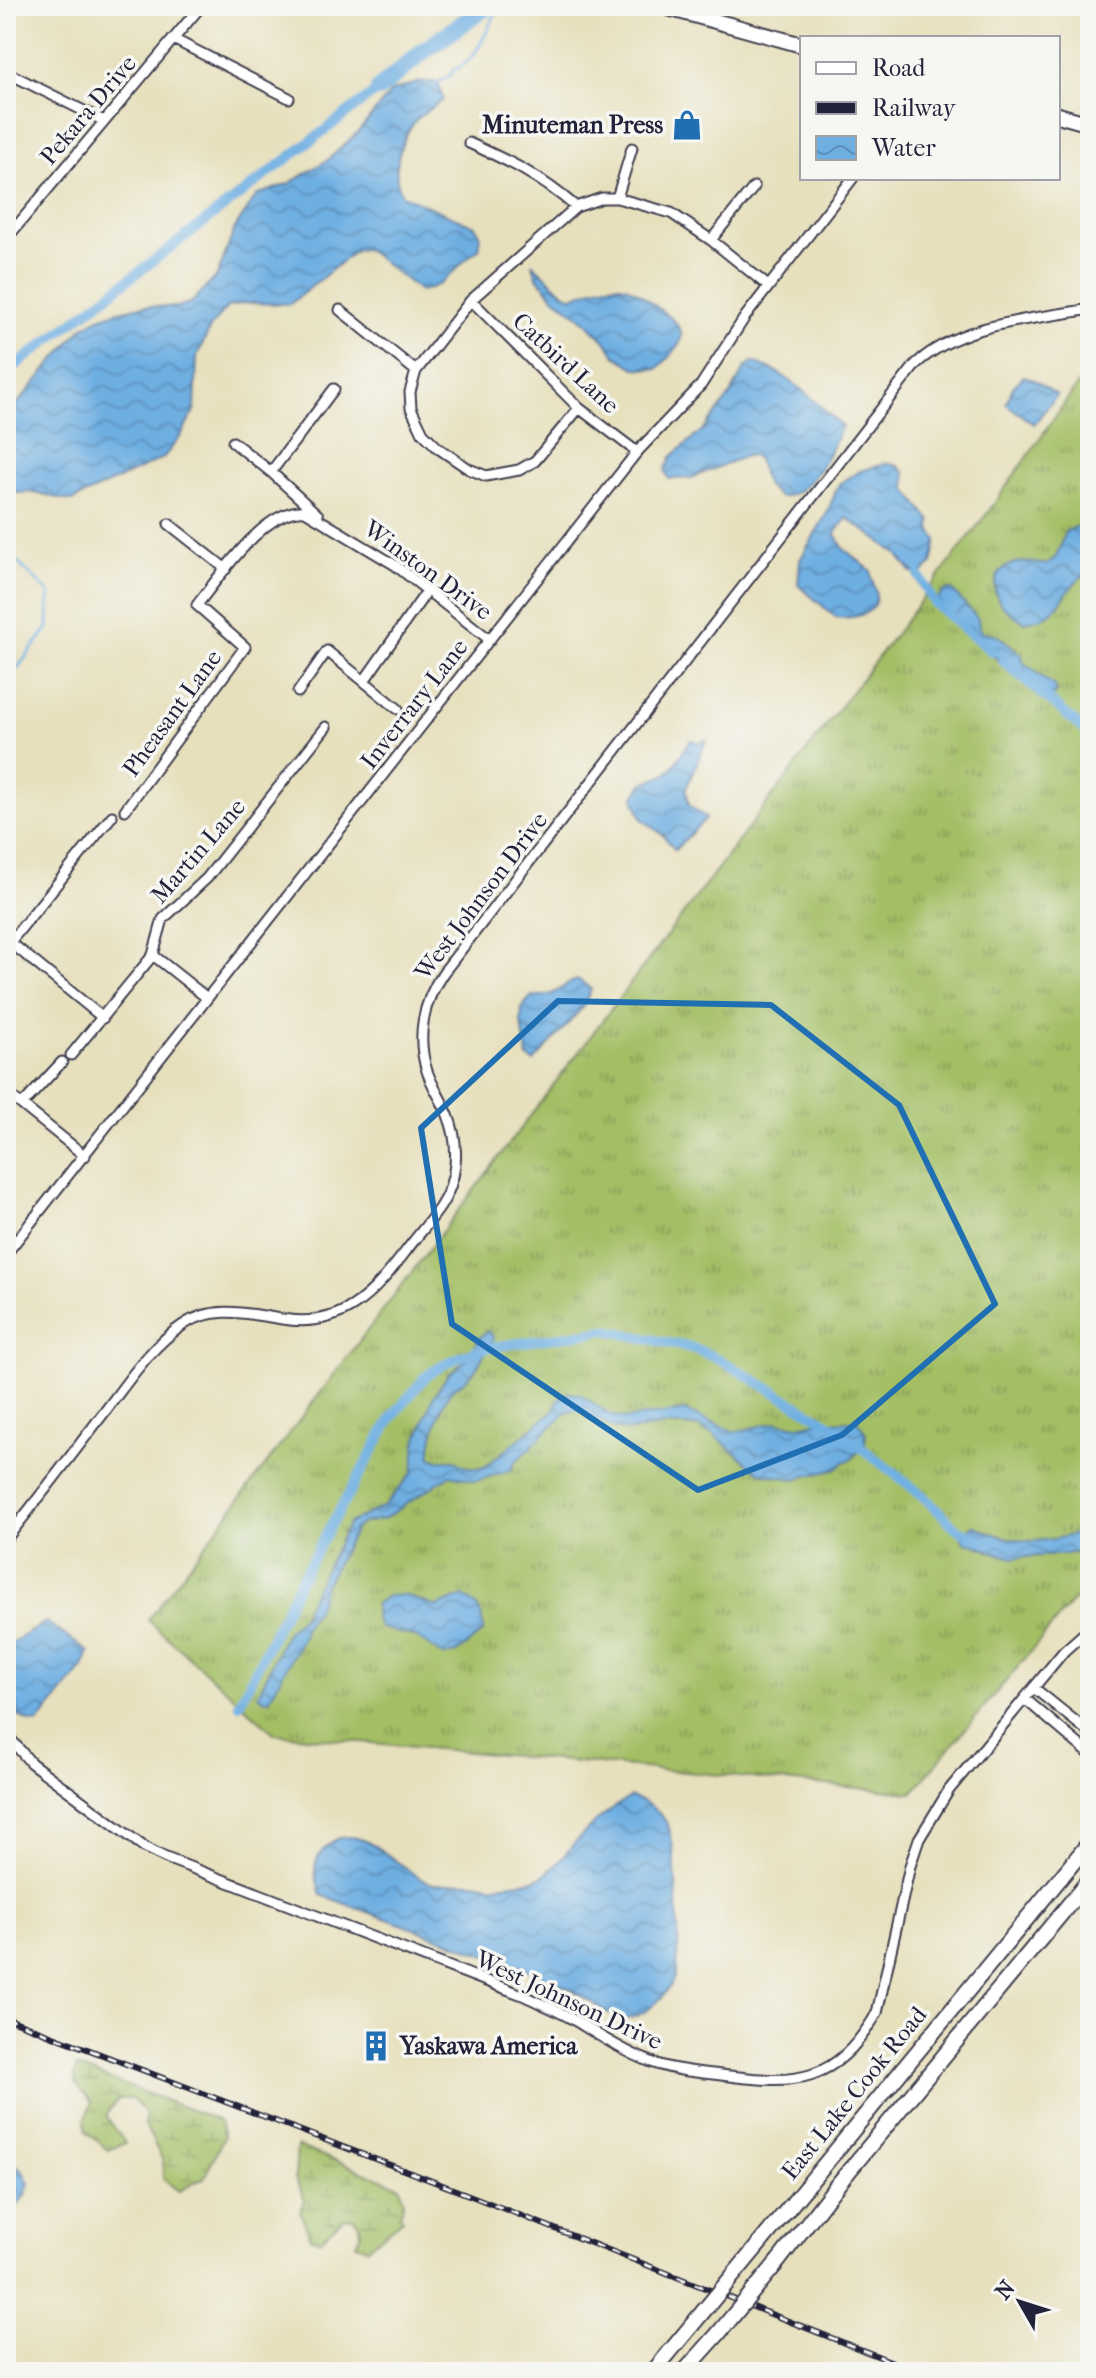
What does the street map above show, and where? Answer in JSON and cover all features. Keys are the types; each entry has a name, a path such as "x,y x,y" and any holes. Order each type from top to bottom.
{"main road":[{"path":"661,6 800,44"},
{"path":"1060,116 1090,124"},
{"name":"East Lake Cook Road","path":"653,2372 1090,1842"},
{"name":"East Lake Cook Road","path":"684,2372 1090,1879"}],"street":[{"name":"Pekara Drive","path":"6,239 201,6"},
{"path":"173,39 289,98"},
{"path":"6,72 104,121"},
{"path":"469,143 526,169 576,207"},
{"path":"617,198 632,148"},
{"name":"Inverrary Lane","path":"6,1254 637,452 701,385 768,286 851,180"},
{"path":"711,240 754,187"},
{"path":"579,408 535,461 519,470 486,476 469,469 438,448 423,433 411,408 410,392 416,371 471,300 576,207 602,198 617,198 671,213 711,240 768,286"},
{"name":"Catbird Lane","path":"471,300 579,408 637,452"},
{"name":"West Johnson Drive","path":"6,1539 147,1357 183,1324 204,1316 233,1311 286,1320 321,1319 360,1303 380,1285 440,1207 454,1174 456,1146 449,1117 428,1076 422,1036 430,996 443,973 916,364 949,340 971,332 1090,309"},
{"path":"340,310 416,371"},
{"path":"271,472 334,389"},
{"path":"233,442 333,528"},
{"name":"Winston Drive","path":"237,640 197,605 245,546 284,515 296,510 305,511 395,565 490,640"},
{"path":"169,524 226,569"},
{"path":"364,681 427,591"},
{"name":"Pheasant Lane","path":"125,810 245,647 237,640"},
{"path":"298,692 327,651 398,709"},
{"name":"Martin Lane","path":"71,1055 153,955 163,919 207,878 326,727"},
{"path":"103,1018 10,942 112,816"},
{"path":"153,955 207,998"},
{"path":"22,1105 62,1062"},
{"path":"6,1092 85,1156"},
{"name":"West Johnson Drive","path":"6,1734 31,1763 144,1847 166,1858 525,1996 571,2018 621,2049 666,2068 785,2081 823,2071 839,2061 865,2034 877,2013 910,1866 919,1839 949,1790 1064,1651 1090,1628"},
{"path":"1034,1688 1090,1733"},
{"path":"1025,1699 1090,1754"}],"highlighted area":[{"path":"558,1001 771,1005 899,1105 995,1304 842,1435 698,1490 452,1324 421,1128"}],"green space":[{"path":"1090,367 1090,1581 912,1793 275,1734 148,1620 991,508"},
{"path":"77,2067 220,2121 224,2137 204,2178 179,2191 163,2179 163,2161 144,2123 146,2114 132,2099 118,2099 107,2117 125,2143 108,2150 86,2131 85,2121 92,2102 76,2082"},
{"path":"297,2146 400,2186 404,2200 400,2216 403,2219 367,2248 356,2244 361,2233 360,2225 353,2218 343,2219 320,2240 311,2238 300,2212 305,2200 295,2178"}],"water":[{"path":"420,82 438,82 443,100 416,120 405,137 398,156 398,186 402,195 475,226 481,235 479,249 445,280 429,289 420,291 366,249 356,250 290,304 244,303 227,307 211,326 197,356 195,409 181,436 163,458 72,501 30,492 6,494 6,417 81,329 119,311 141,306 178,307 192,302 217,276 235,228 257,195 288,184 329,159 358,132 392,91"},
{"path":"532,263 564,293 573,297 609,285 634,290 665,313 679,328 680,341 676,349 657,369 635,368 616,356 586,322 553,296 537,277"},
{"path":"752,362 789,380 842,426 818,471 801,489 779,497 766,485 757,458 748,455 691,478 669,479 665,471 671,457 705,428"},
{"path":"1024,376 1057,395 1034,424 1006,404 1013,387"},
{"path":"887,463 898,466 905,473 906,489 931,521 930,529 937,540 932,564 919,576 912,573 896,553 847,518 835,533 844,549 871,571 876,595 868,612 836,617 798,585 800,560 827,513 839,484 860,471"},
{"path":"1090,520 1090,574 1078,580 1057,606 1042,618 1025,622 1005,609 995,590 999,573 1008,565 1019,562 1047,564 1056,557 1065,532"},
{"path":"952,590 978,619 983,632 1009,644 1022,655 1023,662 1055,686 1057,692 1045,702 1021,681 1020,673 1014,668 1008,669 982,646 981,639 973,633 968,636 959,629 938,599 944,591"},
{"path":"707,739 686,789 689,805 706,818 675,850 663,835 642,819 634,798 642,785 668,772 691,740 700,743"},
{"path":"579,980 591,989 582,1008 534,1062 528,1058 521,1022 522,1007 532,996 549,995"},
{"path":"488,1331 494,1338 477,1366 451,1391 443,1405 434,1433 431,1457 455,1460 469,1467 485,1467 553,1411 559,1399 569,1393 580,1394 609,1414 623,1419 685,1411 735,1432 777,1422 798,1426 857,1421 866,1433 865,1443 852,1459 837,1469 794,1479 760,1473 713,1434 699,1427 665,1425 629,1431 613,1428 581,1410 568,1411 515,1462 511,1470 476,1481 450,1475 384,1519 362,1523 356,1528 269,1700 263,1699 258,1695 286,1633 305,1614 349,1523 385,1506 413,1472 416,1443 433,1397 448,1375 467,1359 481,1336"},
{"path":"973,1525 1003,1537 1030,1541 1090,1530 1090,1548 1066,1554 1012,1558 963,1541 962,1537"},
{"path":"403,1595 437,1607 464,1596 480,1611 483,1632 457,1653 444,1656 416,1637 380,1628 375,1617 376,1603 388,1596"},
{"path":"46,1622 89,1652 82,1669 38,1723 17,1715 8,1645"},
{"path":"630,1797 652,1807 668,1826 678,1922 673,1981 654,2005 627,2019 618,2019 571,1989 530,1971 321,1895 316,1874 318,1857 328,1845 340,1838 353,1837 380,1849 434,1884 469,1882 493,1885 533,1880 552,1869 590,1827"},
{"path":"6,2161 22,2169 29,2183 25,2195 6,2220"}],"waterway":[{"path":"379,89 421,53 487,6"},
{"path":"438,82 451,75 474,54 496,13 495,6"},
{"path":"6,373 379,89"},
{"path":"6,551 49,593 48,628 6,683"},
{"path":"919,576 935,604 991,651"},
{"path":"1003,661 1090,735"},
{"path":"239,1704 298,1584 392,1417 426,1376 446,1363 479,1349 606,1330 692,1348 719,1359 838,1429"},
{"path":"850,1439 922,1495 957,1529 975,1538"}],"railway":[{"path":"6,2018 474,2197 918,2372"}],"place":[{"name":"Minuteman Press","path":"687,125"},
{"name":"Yaskawa America","path":"376,2046"}]}
